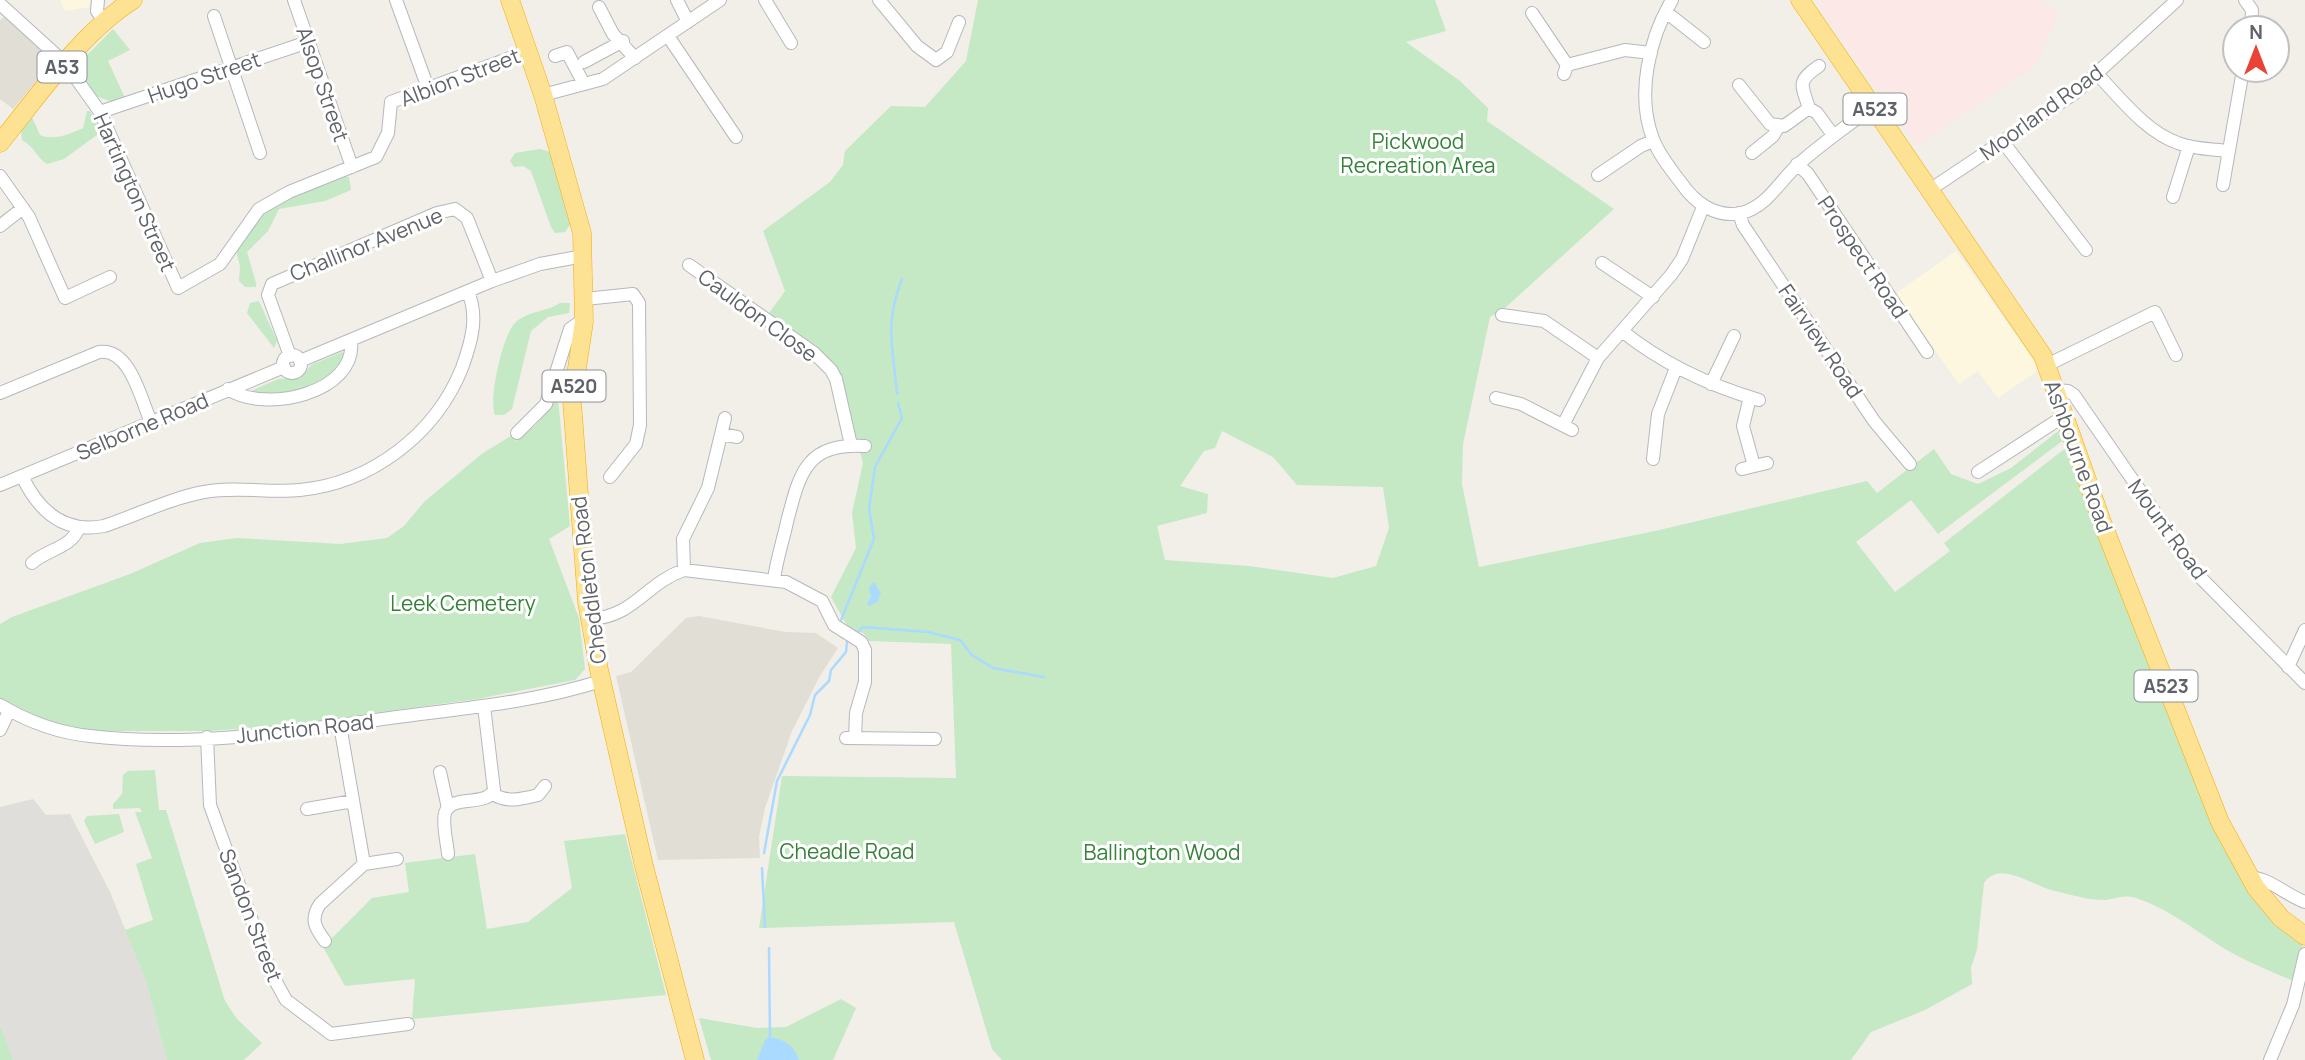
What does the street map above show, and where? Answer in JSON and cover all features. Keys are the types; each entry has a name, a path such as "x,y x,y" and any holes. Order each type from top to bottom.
{"highway":[{"name":"A53","path":"0,143 65,63 105,23 133,0"},
{"name":"A520","path":"510,0 543,95"},
{"name":"Ashbourne Road","path":"1800,0 1931,189 2047,365 2064,416 2220,822 2256,877 2270,906 2305,936"},
{"name":"Cheddleton Road","path":"543,95 577,211 583,256 584,319 572,401 590,619 601,681 644,866 695,1060"}],"street":[{"path":"98,0 97,11 105,23"},
{"name":"Alsop Street","path":"294,0 352,167"},
{"path":"396,0 428,88"},
{"path":"677,0 688,22"},
{"path":"543,95 603,79 720,0"},
{"path":"765,0 791,43"},
{"path":"879,0 917,46 936,60 947,52 959,22"},
{"path":"1672,0 1651,53 1646,92 1653,141 1687,192 1703,207 1739,214 1762,203 1797,164 1873,107"},
{"name":"Moorland Road","path":"1931,189 2098,75 2144,27 2177,0"},
{"name":"Hartington Street","path":"0,4 65,63 100,112 178,288 212,270 233,250 253,215 269,203 352,167"},
{"path":"599,7 613,34 623,41 635,58"},
{"path":"1666,12 1703,42"},
{"path":"214,16 260,153"},
{"path":"1538,17 1566,69 1625,50 1651,53"},
{"path":"668,36 736,137"},
{"path":"584,62 623,41"},
{"name":"Hugo Street","path":"100,112 308,42"},
{"name":"Albion Street","path":"352,167 380,153 388,133 391,102 528,51"},
{"path":"555,56 567,52 584,84"},
{"path":"1819,66 1804,76 1802,83 1809,108 1817,113 1833,135"},
{"path":"2098,75 2155,131 2189,146 2228,152"},
{"path":"2222,185 2240,84"},
{"path":"1746,88 1764,118 1779,126"},
{"path":"1752,153 1773,136 1779,126 1791,122 1809,108"},
{"path":"1606,175 1641,146 1653,141"},
{"path":"2003,142 2086,251"},
{"path":"2173,197 2189,146"},
{"name":"Prospect Road","path":"1797,164 1808,174 1927,352"},
{"path":"0,176 23,208 65,298 110,277"},
{"path":"1503,403 1568,427 1598,358 1653,297 1682,259 1703,207"},
{"path":"0,226 23,208"},
{"name":"Challinor Avenue","path":"291,361 268,295 272,284 437,213 455,209 467,218 492,281"},
{"name":"Fairview Road","path":"1739,214 1743,225 1874,421 1910,464"},
{"name":"Selborne Road","path":"0,485 291,361 351,341 492,281 557,259 583,256"},
{"name":"Cauldon Close","path":"689,265 814,353 831,370 851,445"},
{"path":"1606,270 1653,297"},
{"path":"22,476 43,509 56,519 79,527 104,526 206,491 299,490 348,479 384,461 430,421 457,380 473,327 473,304 468,292"},
{"path":"585,299 622,293 633,294 639,303 640,425 636,444 614,473 608,460"},
{"path":"1519,317 1520,302"},
{"path":"2047,365 2155,312 2176,355"},
{"path":"1502,316 1544,321 1598,358"},
{"path":"517,433 545,404 570,329 584,319"},
{"path":"1622,331 1676,368 1711,384 1755,398 1743,426 1748,467 1768,463"},
{"path":"228,389 238,396 262,401 299,397 332,379 350,355 351,341"},
{"path":"1711,384 1734,343"},
{"path":"0,393 99,352 111,352 124,362 150,422"},
{"path":"1657,451 1661,405 1676,368"},
{"name":"Mount Road","path":"2056,390 2074,395 2199,576 2305,683"},
{"path":"1978,472 2064,416"},
{"path":"684,570 683,539 708,488 724,418"},
{"path":"721,434 737,437"},
{"path":"774,580 803,469 820,453 851,445 865,446"},
{"path":"32,563 42,554 69,542 79,527"},
{"path":"590,619 619,614 669,575 684,570 786,582 822,601 834,625 861,642 866,650 866,682 851,738 939,738"},
{"path":"2288,667 2305,630"},
{"name":"Junction Road","path":"0,730 5,708 58,730 89,736 146,740 207,737 340,725 484,706 556,695 601,681"},
{"path":"448,808 485,799 493,794 495,785 484,706"},
{"path":"340,725 364,864"},
{"name":"Sandon Street","path":"207,737 210,805 281,993 331,1034 408,1024"},
{"path":"440,772 448,808 444,818 448,854"},
{"path":"493,794 503,799 522,799 538,795 545,786"},
{"path":"307,809 353,801"},
{"path":"325,941 315,925 315,911 364,864 397,859"},
{"path":"2256,877 2305,902"},
{"path":"2270,1060 2293,1006 2305,954"}],"shaded area":[{"path":"60,0 90,0 89,7 65,11"},
{"path":"1821,0 2040,0 2058,12 2040,59 2032,68 1917,146 1821,11"},
{"path":"4,17 50,57 49,66 13,109 0,99 0,20"},
{"path":"1956,251 2040,369 1998,398 1978,371 1959,384 1895,294"},
{"path":"699,616 785,632 816,633 838,648 820,676 792,731 765,808 759,837 760,858 658,860 616,676 631,672 686,618"},
{"path":"33,799 46,815 70,814 110,892 146,981 167,1060 13,1060 0,1024 0,807"}],"green space":[{"path":"978,0 1435,0 1446,31 1406,42 1460,81 1488,108 1487,121 1614,209 1505,308 1490,317 1463,444 1462,484 1479,567 1655,531 1867,481 1877,493 1934,449 1951,474 1978,484 2011,468 2061,429 2065,439 1938,534 1911,500 1856,542 1895,592 1950,551 1944,543 2067,447 2200,793 2275,922 2303,945 2296,963 2294,981 2233,954 2171,914 2136,898 2085,898 2051,890 2015,876 1998,874 1990,876 1984,883 1977,949 1971,968 1972,984 1925,1010 1871,1032 1851,1060 1002,1060 992,1049 954,922 759,928 782,776 956,778 951,644 869,641 863,633 849,629 831,597 856,548 852,513 863,463 840,377 767,316 785,291 763,231 830,182 843,165 845,151 891,106 925,107 966,61","holes":["1222,431 1273,457 1297,485 1383,487 1389,528 1376,566 1333,578 1249,566 1165,560 1157,526 1207,513 1208,494 1180,486 1204,451 1215,448"]},
{"path":"113,29 130,50 108,61 125,98 112,102 96,96 76,66"},
{"path":"87,111 90,111 101,132 64,159 47,164 22,140 21,130 32,117 40,135 56,137 83,128"},
{"path":"540,149 550,152 571,223 565,232 555,233 551,227 531,171 523,166 514,167 510,161 515,153"},
{"path":"344,176 349,177 351,190 325,201 279,209 268,231 247,252 256,287 245,287 239,281 240,266 236,251 258,213 279,200"},
{"path":"259,301 277,341 274,348 247,313 250,303"},
{"path":"560,303 570,303 569,313 548,317 531,331 512,409 504,415 495,415 495,382 511,328 526,316"},
{"path":"342,352 346,354 335,368 314,386 289,393 244,394 278,379 300,378 311,365"},
{"name":"Leek Cemetery","path":"558,398 570,526 549,539 579,618 585,669 575,680 477,699 278,726 210,731 89,731 47,721 0,698 0,624 12,617 130,574 200,543 237,538 340,544 387,538 404,526 425,501 483,453 511,436 516,441 536,425"},
{"path":"155,770 159,810 166,810 225,1001 237,1019 262,1043 244,1060 167,1060 146,981 125,930 153,920 136,864 152,858 135,812 142,812 140,808 113,809 113,804 122,794 123,775 128,771"},
{"path":"119,814 124,832 95,844 84,821 87,816"},
{"path":"625,834 666,995 412,1019 415,979 345,986 323,947 372,898 409,892 405,863 475,854 487,929 528,922 572,888 564,841"},
{"path":"841,999 856,1008 833,1060 711,1060 699,1018 757,1028 786,1027"},
{"path":"0,1024 13,1060 0,1060"}],"water":[{"path":"874,582 881,593 877,602 869,606 869,587"},
{"path":"770,1037 788,1044 799,1060 757,1060 765,1040"}],"waterway":[{"path":"897,394 891,323 902,279"},
{"path":"841,620 874,539 869,509 875,467 902,418 898,403"},
{"path":"859,631 863,627 928,632 960,640 972,655 993,668 1044,677"},
{"path":"764,853 777,781 810,715 815,695 829,681 831,670 846,652 847,642"},
{"path":"762,868 765,927"},
{"path":"769,948 770,1038"}],"park label":[{"name":"Pickwood Recreation Area","path":"1418,153"},
{"name":"Cheadle Road","path":"847,851"},
{"name":"Ballington Wood","path":"1162,852"}]}
